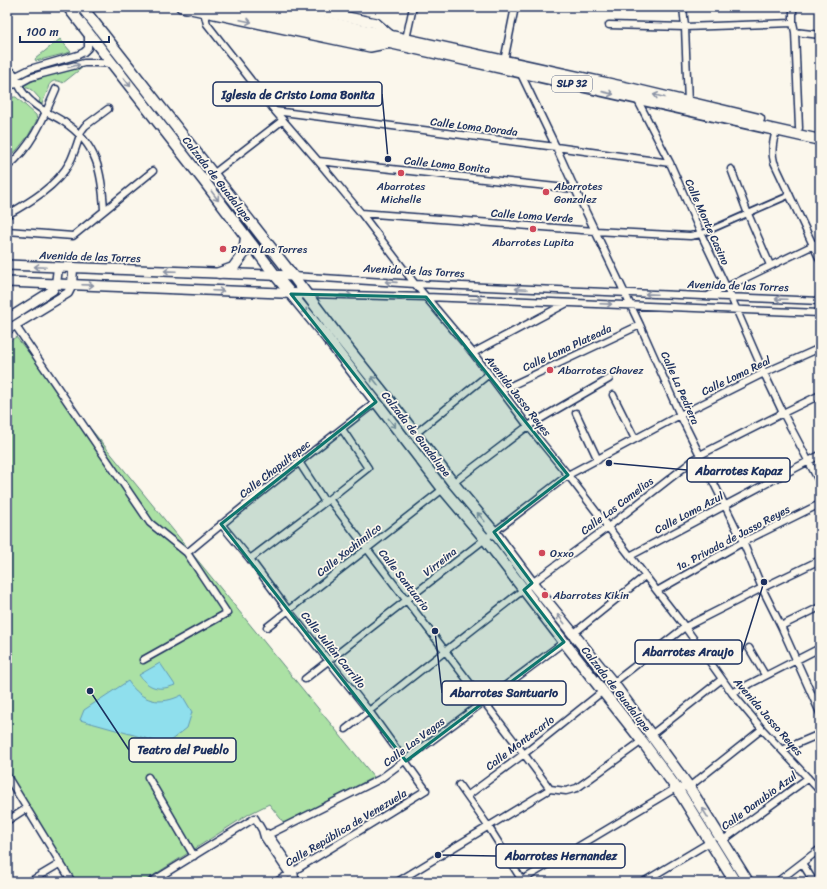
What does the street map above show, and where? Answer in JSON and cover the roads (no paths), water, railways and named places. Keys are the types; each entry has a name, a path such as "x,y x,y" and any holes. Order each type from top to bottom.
{"main road":[{"name":"Calzada de Guadalupe","path":"68,7 204,181 275,276 326,338 443,489 485,539 642,741 676,788 735,882"},
{"name":"Calzada de Guadalupe","path":"83,7 453,483 494,532 532,583 613,683 689,787 748,882"},
{"path":"181,7 370,48 390,39 376,23 317,9 300,7"},
{"name":"SLP 32","path":"221,7 324,25 390,39 520,72 820,140"},
{"name":"SLP 32","path":"259,7 324,25"},
{"name":"SLP 32","path":"390,39 406,39 632,89 820,133"},
{"path":"219,273 233,268 244,253 246,237"},
{"name":"Avenida de las Torres","path":"7,265 293,276"},
{"path":"194,290 195,272"},
{"name":"Avenida de las Torres","path":"7,282 307,294"},
{"path":"326,338 335,332"}],"street":[{"path":"406,39 413,7"},
{"path":"504,61 515,7"},
{"path":"683,7 688,103"},
{"path":"792,7 795,32 799,128"},
{"name":"Avenida Jasso Reyes","path":"204,12 207,24 282,120 361,213 415,284 473,353 528,426 686,627 732,692 762,729 820,791"},
{"path":"609,25 685,27 793,23"},
{"path":"9,88 16,76 25,71 84,52 88,48 88,32"},
{"path":"795,32 820,35"},
{"path":"45,64 48,72"},
{"path":"9,88 29,78 48,72 84,64 112,64"},
{"path":"7,69 12,71 16,76 18,84 24,94 33,104 73,128 87,143 97,163 100,173 104,210"},
{"path":"25,71 29,78"},
{"name":"Calle La Pedrera","path":"520,72 631,305 680,415 743,542 762,588 781,626 820,713"},
{"path":"7,167 23,152 31,140 56,88"},
{"name":"Calle Monte Casino","path":"637,99 670,163 783,413 820,483"},
{"path":"7,215 35,197 58,178 70,162 85,126 108,109"},
{"name":"Calle Loma Dorada","path":"275,111 670,163"},
{"path":"204,181 282,120"},
{"path":"776,130 772,147 774,162 820,260"},
{"name":"Calle Loma Bonita","path":"318,161 575,189"},
{"path":"731,169 770,265"},
{"path":"7,231 73,236 154,171"},
{"path":"701,234 790,195"},
{"name":"Calle Loma Verde","path":"361,213 595,231 690,236 701,234"},
{"path":"706,296 820,242"},
{"path":"58,268 56,284 53,290 8,318 150,523 187,553 227,613 143,660"},
{"path":"7,330 68,293 72,285 73,268"},
{"name":"Avenida de las Torres","path":"293,276 415,284 820,301"},
{"name":"Avenida de las Torres","path":"307,294 426,297 820,313"},
{"path":"473,353 568,303"},
{"name":"Calle Loma Plateada","path":"502,390 640,325"},
{"name":"Calle Loma Real","path":"568,475 680,415 764,373 820,348"},
{"path":"415,434 489,374"},
{"path":"453,483 528,426 609,379"},
{"path":"614,395 635,439"},
{"name":"Calle Las Camelias","path":"346,729 532,583 608,527 700,455 820,395"},
{"name":"Calle Chapultepec","path":"187,553 221,524 376,402"},
{"path":"576,413 598,460"},
{"path":"250,559 368,468 342,429"},
{"name":"Calle Loma Azul","path":"630,556 808,460 820,455"},
{"name":"Calle Santuario","path":"299,462 327,501 367,548 407,600 550,789"},
{"name":"Virreina","path":"305,679 568,475"},
{"name":"Calle Xochimilco","path":"267,627 443,489"},
{"name":"1a. Privada de Jasso Reyes","path":"657,591 743,542 820,504"},
{"name":"Calle Julián Carrillo","path":"221,524 369,711 426,790"},
{"path":"613,683 686,627 820,560"},
{"path":"573,634 646,576"},
{"path":"781,626 820,608"},
{"name":"Calle Las Vegas","path":"266,836 380,779 564,642"},
{"path":"749,648 765,675"},
{"path":"732,692 820,648"},
{"path":"651,735 722,679"},
{"name":"Calle Montecarlo","path":"467,796 524,754 603,691"},
{"path":"458,784 488,826 521,881 676,788 689,787 762,729"},
{"path":"782,750 820,734"},
{"path":"397,882 550,789 566,791 577,788 642,741"},
{"path":"7,776 72,882"},
{"path":"148,777 194,856"},
{"name":"Calle Danubio Azul","path":"722,841 808,778"},
{"name":"Calle República de Venezuela","path":"276,882 294,876 426,790"},
{"path":"7,821 27,808"},
{"path":"151,882 255,818 294,876"},
{"path":"643,882 710,842"},
{"path":"777,882 820,849"},
{"path":"29,882 61,863"},
{"path":"802,863 814,882"}],"water":[{"path":"160,663 175,685 164,688 155,688 143,680 139,675"},
{"path":"128,681 139,694 152,700 166,700 182,695 192,712 187,728 166,744 80,720 84,710"}],"place":[{"name":"Iglesia de Cristo Loma Bonita","path":"388,159"},
{"name":"Abarrotes Michelle","path":"401,173"},
{"name":"Abarrotes Gonzalez","path":"546,192"},
{"name":"Abarrotes Lupita","path":"533,229"},
{"name":"Plaza Las Torres","path":"223,249"},
{"name":"Abarrotes Chavez","path":"550,370"},
{"name":"Abarrotes Kapaz","path":"609,463"},
{"name":"Oxxo","path":"542,553"},
{"name":"Abarrotes Araujo","path":"764,582"},
{"name":"Abarrotes Kikin","path":"545,595"},
{"name":"Abarrotes Santuario","path":"435,631"},
{"name":"Teatro del Pueblo","path":"90,691"},
{"name":"Abarrotes Hernandez","path":"438,855"}]}
